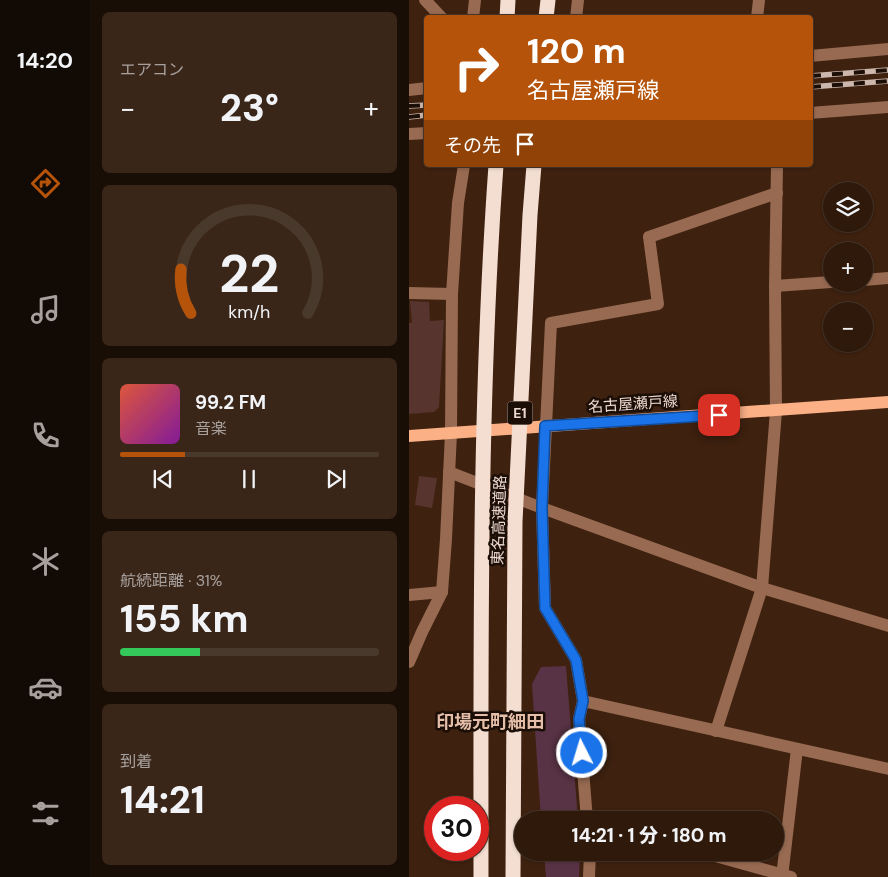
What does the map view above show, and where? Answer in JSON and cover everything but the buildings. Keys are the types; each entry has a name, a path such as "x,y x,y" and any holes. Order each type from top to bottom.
{"highway":[{"path":"507,15 508,0"},
{"path":"546,15 548,0"},
{"name":"東名高速道路","path":"481,877 481,658 487,329 496,167"},
{"name":"東名高速道路","path":"513,877 515,522 534,167"}],"main road":[{"name":"名古屋瀬戸線","path":"409,436 888,402"}],"street":[{"path":"425,0 439,15"},
{"path":"473,15 475,0"},
{"path":"576,15 578,0"},
{"path":"757,15 759,0"},
{"path":"813,56 888,49"},
{"path":"409,90 424,88"},
{"path":"813,113 888,107"},
{"path":"409,134 424,133"},
{"path":"409,662 421,632 442,592 447,539 451,432 452,294 458,203 464,167"},
{"path":"716,731 762,588 776,411 775,286 777,167"},
{"path":"586,811 579,719 583,701 576,660 545,608 542,508 551,323 657,304 649,237 777,193"},
{"path":"873,279 888,278"},
{"path":"775,286 823,283"},
{"path":"409,293 452,294"},
{"path":"449,472 762,588 888,626"},
{"path":"409,596 442,592"},
{"path":"583,701 888,769"},
{"path":"732,861 785,876 797,749"},
{"path":"589,877 590,861"}],"shaded area":[{"path":"566,666 577,811 540,811 532,684 541,667"},
{"path":"545,861 580,861 579,877 546,877"}],"railway":[{"path":"813,76 889,70"},
{"path":"813,87 889,81"},
{"path":"409,106 424,105"},
{"path":"409,117 424,115"}],"district":[{"name":"印場元町細田","path":"490,722"}],"route":[{"path":"582,753 579,719 583,701 576,660 545,608 542,508 545,426 719,415"}]}
